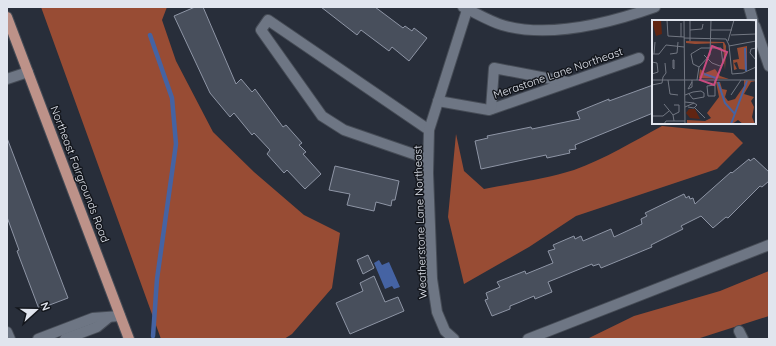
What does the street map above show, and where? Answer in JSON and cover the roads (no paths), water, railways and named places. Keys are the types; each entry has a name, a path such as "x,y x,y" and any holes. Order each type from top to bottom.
{"main road":[{"name":"Northeast Fairgrounds Road","path":"7,17 129,339"}],"street":[{"path":"466,8 502,25 534,30 582,28 655,7"},
{"path":"749,7 753,20"},
{"name":"Weatherstone Lane Northeast","path":"454,339 445,331 437,312 432,279 428,159 429,130 466,8"},
{"path":"428,159 344,130 322,116 261,30 268,20 429,130"},
{"path":"756,29 769,66"},
{"name":"Merastone Lane Northeast","path":"438,101 491,109 638,58"},
{"path":"491,109 494,68 568,82"},
{"path":"7,79 28,72"},
{"path":"528,339 769,245"},
{"path":"38,339 93,318 120,316"},
{"path":"65,339 97,327 108,318"},
{"path":"7,332 10,339"}],"water":[{"path":"379,260 382,265 389,262 400,287 394,289 392,286 385,289 374,263"}],"waterway":[{"path":"150,35 172,98 176,144 157,279 153,336"}]}
